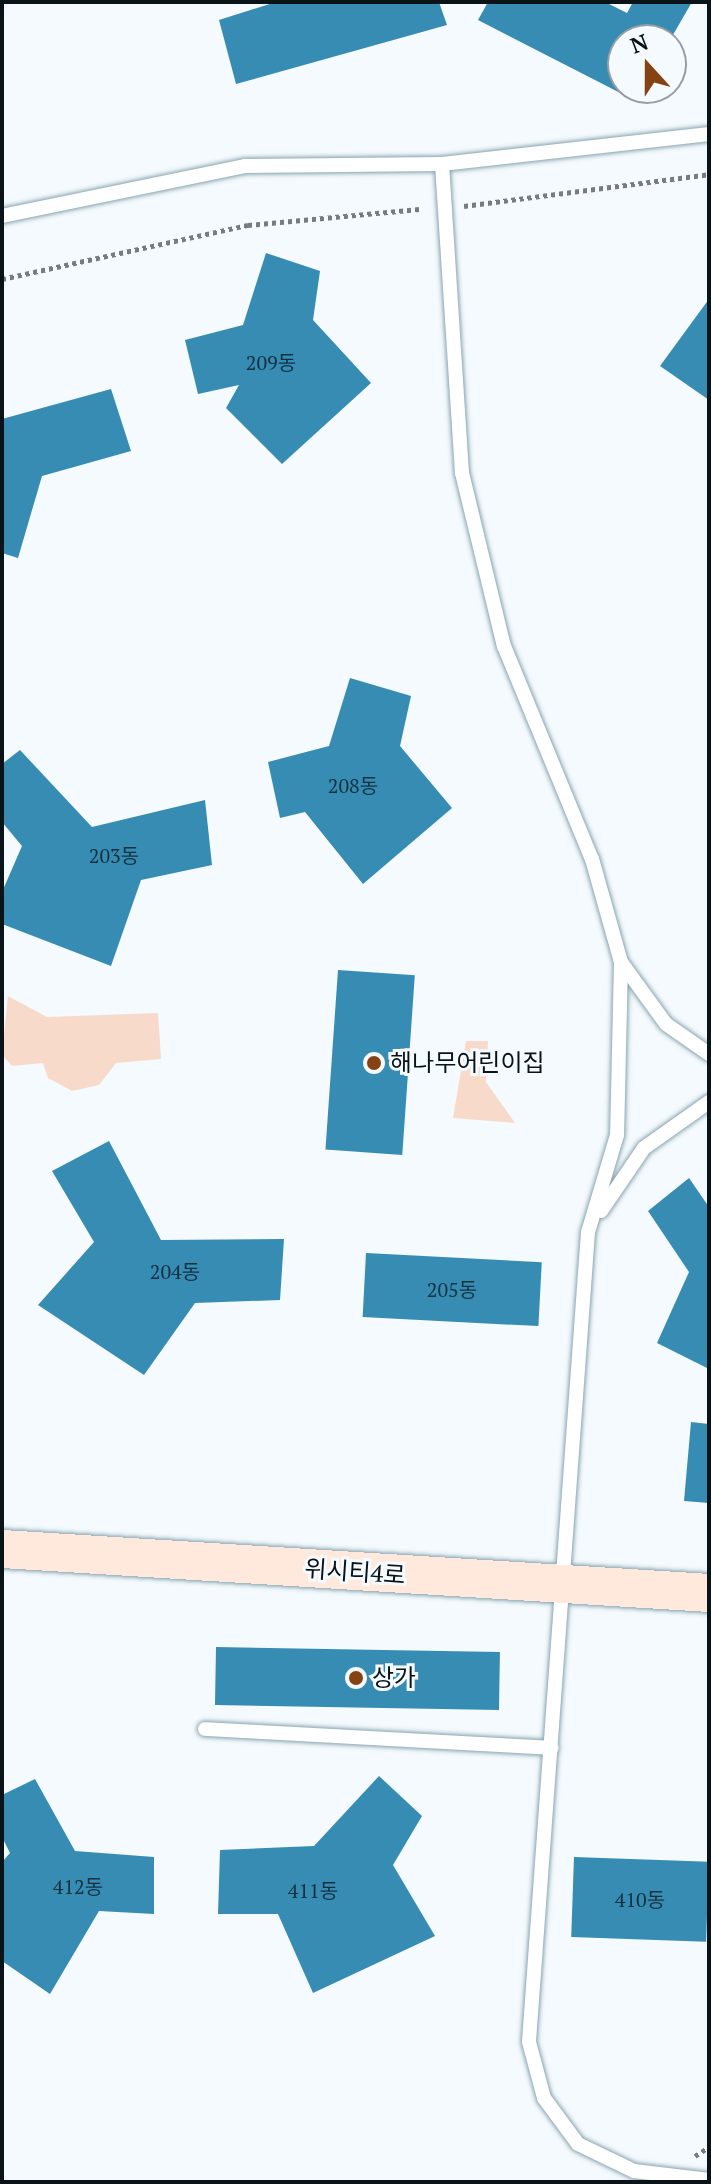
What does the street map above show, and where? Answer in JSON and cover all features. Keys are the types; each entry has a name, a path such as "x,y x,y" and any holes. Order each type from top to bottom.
{"street":[{"name":"위시티4로","path":"2,1549 709,1593"}],"lane":[{"path":"2,216 245,166 442,164 709,134"},
{"path":"442,164 462,473 504,646 592,859 621,962 617,1135 588,1232 529,2042 533,2070 578,2144 634,2171 700,2180"},
{"path":"621,962 666,1024 709,1054"},
{"path":"588,1232 644,1148 709,1102"},
{"path":"205,1729 551,1748"}],"path":[{"path":"2,279 248,225 444,206 512,204 709,174"}],"shaded area":[{"path":"8,996 47,1017 158,1013 161,1059 116,1063 99,1085 72,1091 48,1078 43,1063 12,1066 2,1055"},
{"path":"466,1041 488,1041 486,1082 515,1123 453,1118"}],"building":[{"path":"276,2 439,2 447,25 236,84 219,20"},
{"path":"488,2 605,2 627,13 633,2 692,2 679,24 607,24 607,86 478,20"},
{"path":"266,253 320,271 313,320 371,383 282,464 226,408 239,385 198,394 185,340 243,325"},
{"path":"709,299 709,400 660,366"},
{"path":"111,389 131,451 42,476 18,558 2,553 2,419"},
{"path":"350,678 411,696 400,746 452,808 363,884 305,812 280,818 268,762 329,746"},
{"path":"20,750 92,827 205,800 212,865 141,880 111,966 2,924 2,892 22,846 2,822 2,764"},
{"name":"해나무어린이집","path":"338,970 415,975 402,1155 325,1150"},
{"path":"109,1141 161,1240 284,1239 280,1300 195,1303 144,1375 38,1305 94,1242 52,1171"},
{"path":"689,1178 709,1207 709,1369 657,1343 689,1272 648,1211"},
{"path":"366,1253 542,1262 538,1326 363,1317"},
{"path":"691,1422 709,1424 709,1503 684,1501"},
{"name":"상가","path":"216,1647 500,1652 499,1710 215,1705"},
{"path":"379,1776 422,1816 393,1865 435,1936 313,1993 278,1914 218,1914 220,1850 314,1846"},
{"path":"35,1779 75,1851 154,1857 154,1914 99,1911 50,1994 2,1961 2,1862 10,1853 2,1837 2,1795"},
{"path":"574,1857 709,1862 706,1942 571,1937"}],"place":[{"name":"해나무어린이집","path":"374,1063"},
{"name":"상가","path":"356,1678"}]}
